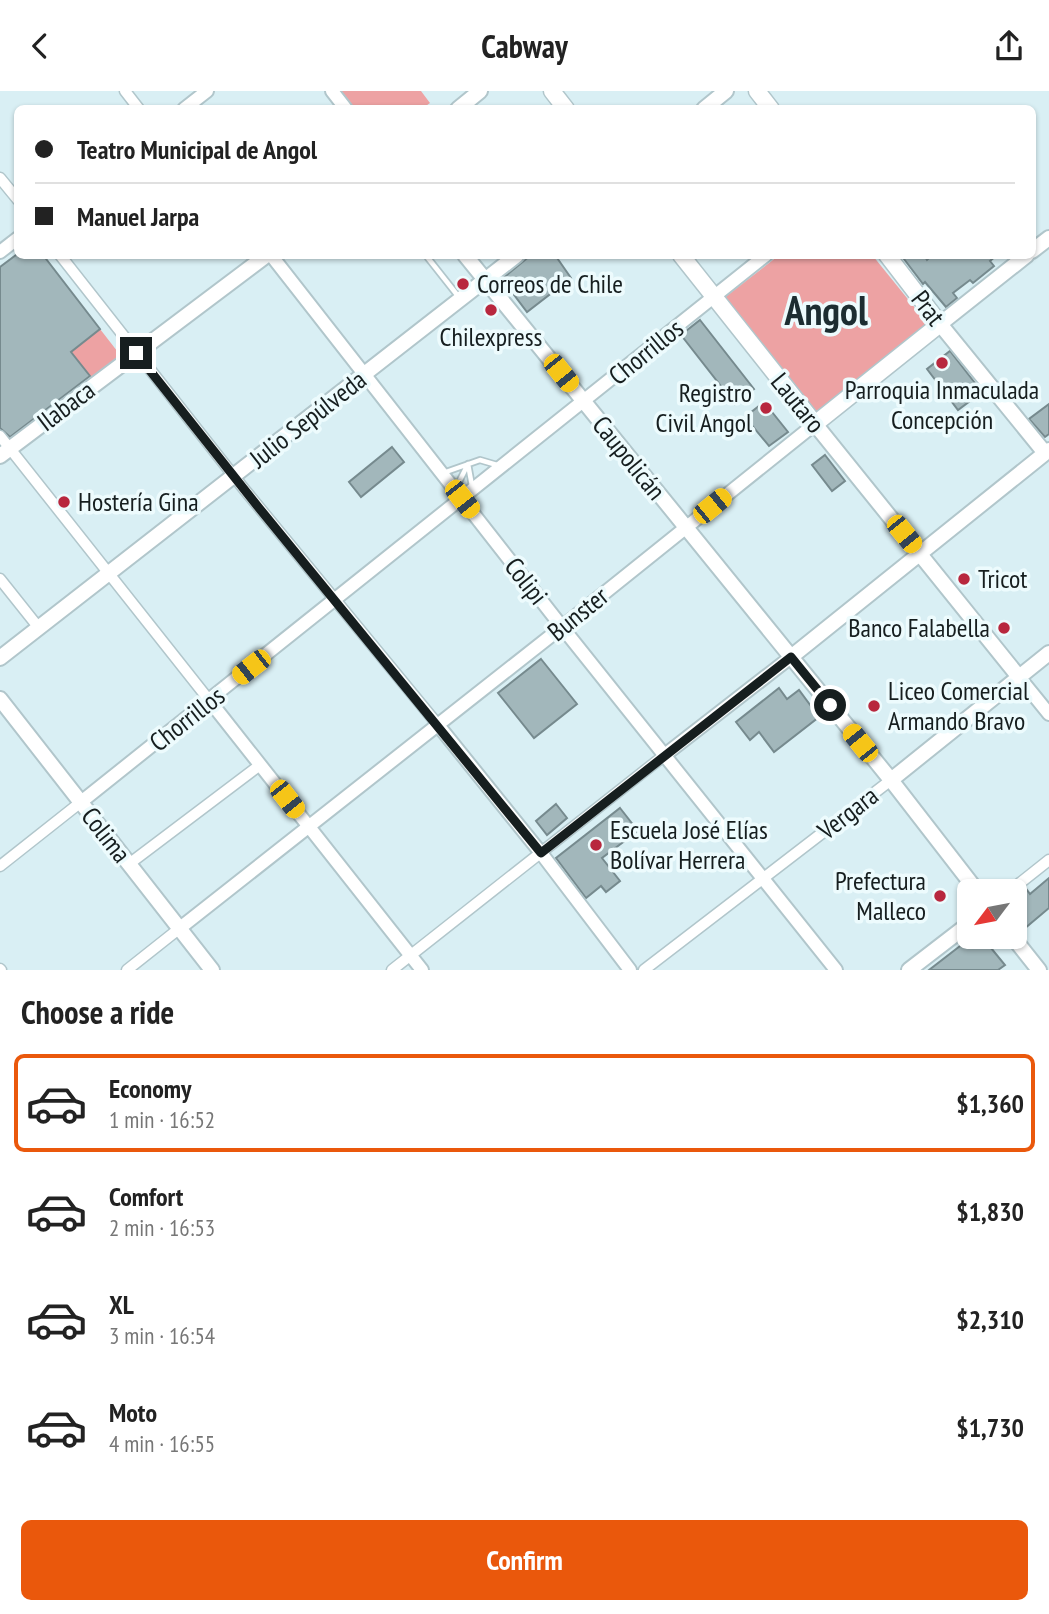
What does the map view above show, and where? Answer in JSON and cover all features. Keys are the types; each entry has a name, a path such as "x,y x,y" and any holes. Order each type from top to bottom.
{"main road":[{"path":"463,105 480,91"},
{"path":"552,91 563,105"},
{"path":"709,105 726,91"},
{"path":"757,91 768,105"},
{"name":"Ilabaca","path":"5,453 264,259"},
{"name":"Caupolicán","path":"468,259 891,780 967,879"},
{"name":"Julio Sepúlveda","path":"0,658 512,259"},
{"name":"Lautaro","path":"684,259 1019,677"},
{"name":"Prat","path":"890,259 940,324 1048,453"},
{"name":"Bunster","path":"815,424 1022,259"},
{"path":"791,657 1048,453"},
{"name":"Vergara","path":"891,780 1049,653"},
{"name":"Colima","path":"0,699 212,970"},
{"path":"909,970 957,933"},
{"path":"1022,949 1039,970"}],"street":[{"path":"125,91 136,105"},
{"path":"189,105 207,91"},
{"path":"332,91 343,105"},
{"path":"0,178 14,195"},
{"path":"0,252 14,241"},
{"path":"64,259 335,602 541,853 630,970"},
{"name":"Colipi","path":"272,259 836,970"},
{"name":"Chorrillos","path":"0,866 335,602 459,494 473,490 761,259"},
{"name":"Bunster","path":"127,970 815,424"},
{"path":"0,436 5,453 109,575 209,700 414,965"},
{"path":"2,585 39,628"},
{"path":"392,970 414,965 541,853 791,657"},
{"name":"Lautaro","path":"1019,677 1049,714"},
{"path":"129,864 260,765"},
{"name":"Vergara","path":"644,970 891,780"},
{"path":"1025,879 1049,860"}],"lane":[{"path":"429,259 461,299"},
{"path":"442,473 457,470 468,463 486,460 500,468"},
{"path":"468,463 473,490"},
{"path":"459,494 468,463"}],"shaded area":[{"path":"339,91 421,91 430,103 427,105 351,105"},
{"path":"774,259 875,259 928,324 815,415 724,298"},
{"path":"100,329 121,356 91,379 71,352"}],"building":[{"path":"14,256 14,259 46,259 100,329 71,352 90,376 10,437 0,428 0,267"},
{"path":"526,259 558,259 571,278 527,312 502,279"},
{"path":"904,259 992,259 990,261 994,266 973,283 970,280 953,293 957,298 946,307 925,282 923,284"},
{"path":"700,320 754,389 735,404 681,335"},
{"path":"950,351 982,392 958,410 927,369"},
{"path":"764,402 788,432 769,446 745,417"},
{"path":"1049,404 1049,434 1045,437 1029,419"},
{"path":"392,447 404,462 361,497 349,482"},
{"path":"825,455 845,481 832,491 812,465"},
{"path":"541,659 577,704 534,738 498,693"},
{"path":"779,688 787,699 799,690 819,717 774,752 759,732 750,740 736,722"},
{"path":"556,804 567,818 547,835 536,821"},
{"name":"Escuela José Elías Bolívar Herrera","path":"620,808 638,831 602,858 620,881 606,892 601,886 586,898 556,858"},
{"path":"1049,878 1049,908 1027,926 1027,890 1030,894"},
{"path":"957,948 992,949 1005,965 998,970 929,970"}],"place":[{"name":"Correos de Chile","path":"463,284"},
{"name":"Chilexpress","path":"491,310"},
{"name":"Parroquia Inmaculada Concepción","path":"942,363"},
{"name":"Registro Civil Angol","path":"766,408"},
{"name":"Hostería Gina","path":"64,502"},
{"name":"Tricot","path":"964,579"},
{"name":"Banco Falabella","path":"1004,628"},
{"name":"Liceo Comercial Armando Bravo","path":"874,706"},
{"name":"Escuela José Elías Bolívar Herrera","path":"596,845"},
{"name":"Prefectura Malleco","path":"940,896"}],"district":[{"name":"Angol","path":"826,311"}],"route":[{"path":"136,353 541,853 791,657 830,705"}]}
